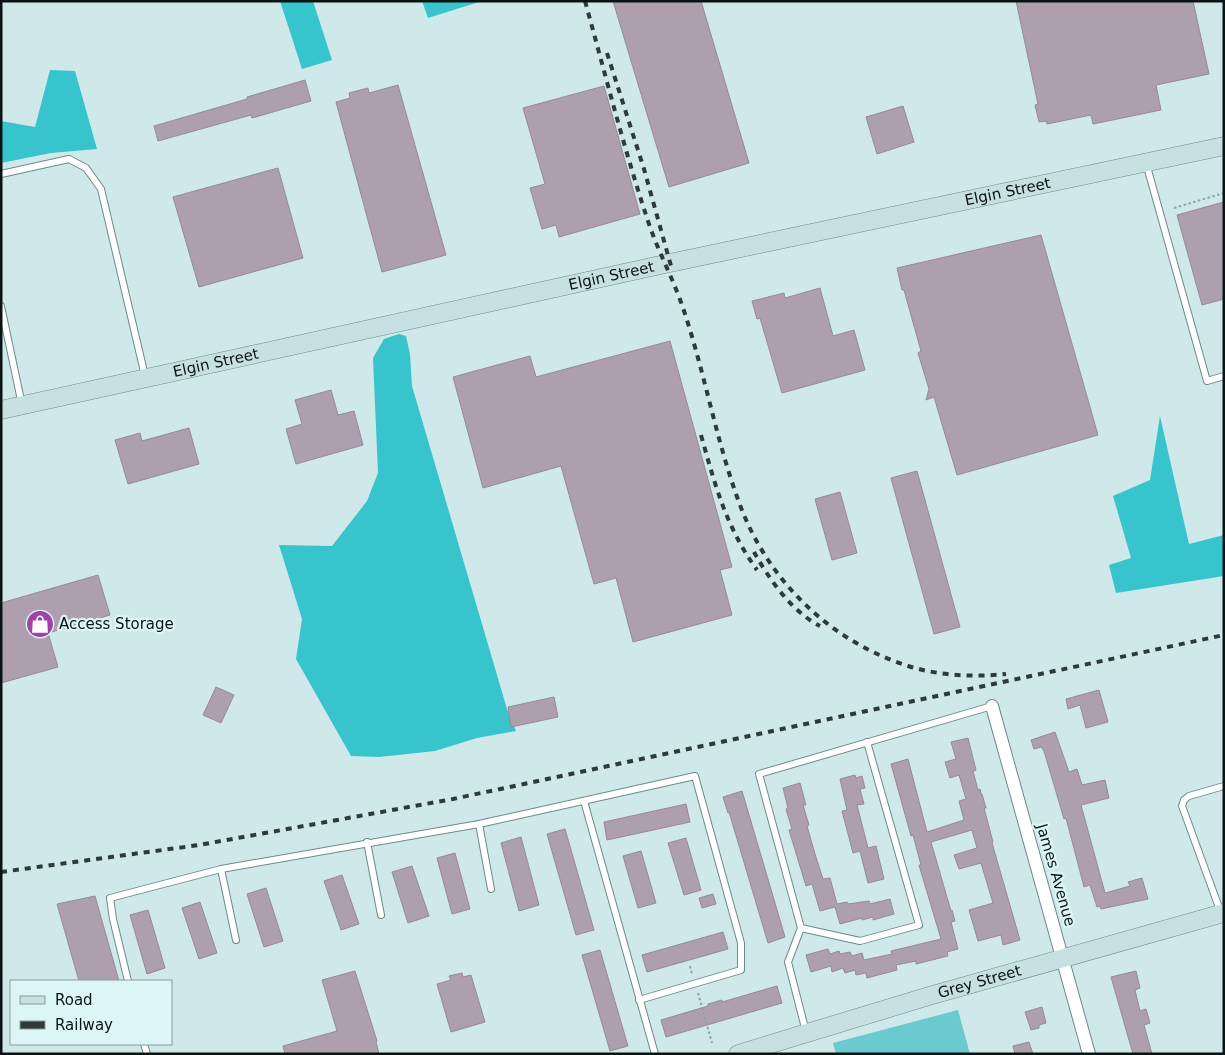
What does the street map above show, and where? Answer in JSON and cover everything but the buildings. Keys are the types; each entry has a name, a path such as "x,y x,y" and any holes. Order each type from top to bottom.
{"main road":[{"name":"Elgin Street","path":"1,410 665,264 1224,146"},
{"name":"Grey Street","path":"738,1054 1223,914"}],"street":[{"name":"James Avenue","path":"992,706 1089,1054"}],"lane":[{"path":"1,174 69,159 86,168 101,189 146,378"},
{"path":"1146,163 1207,381 1224,376"},
{"path":"1,306 22,406"},
{"path":"807,1033 788,962 801,928 759,774 992,706"},
{"path":"801,928 860,941 920,925 867,742"},
{"path":"128,980 113,919 110,898 220,869 479,824 695,776 741,943 741,970 639,1000"},
{"path":"1223,914 1182,806 1184,800 1189,796 1224,786"},
{"path":"584,800 655,1054"},
{"path":"479,824 490,889"},
{"path":"367,842 381,915"},
{"path":"220,869 236,940"}],"path":[{"path":"1174,208 1224,193"},
{"path":"690,966 712,1043"}],"shaded area":[{"path":"280,1 313,1 332,60 302,69"},
{"path":"422,1 482,1 428,18"},
{"path":"50,70 75,71 97,149 51,153 1,163 1,121 35,127"},
{"path":"399,334 406,336 410,354 412,386 507,709 516,731 477,738 435,751 379,757 351,756 296,659 302,619 279,545 332,546 367,501 378,473 373,358 384,339"},
{"path":"1160,416 1189,544 1224,535 1224,576 1116,593 1109,565 1131,558 1113,496 1150,480"},
{"path":"958,1010 970,1054 836,1054 833,1043"}],"railway":[{"path":"585,1 632,171 650,227 683,308 732,481 740,505 768,560 787,585 808,607 832,627 858,644 885,658 937,673 972,676 1006,674"},
{"path":"607,53 644,169 671,266"},
{"path":"701,435 729,522 757,570"},
{"path":"754,552 782,594 800,612 820,626"},
{"path":"1,872 199,845 453,799 1224,635"}],"place":[{"name":"Access Storage","path":"40,624"}]}
